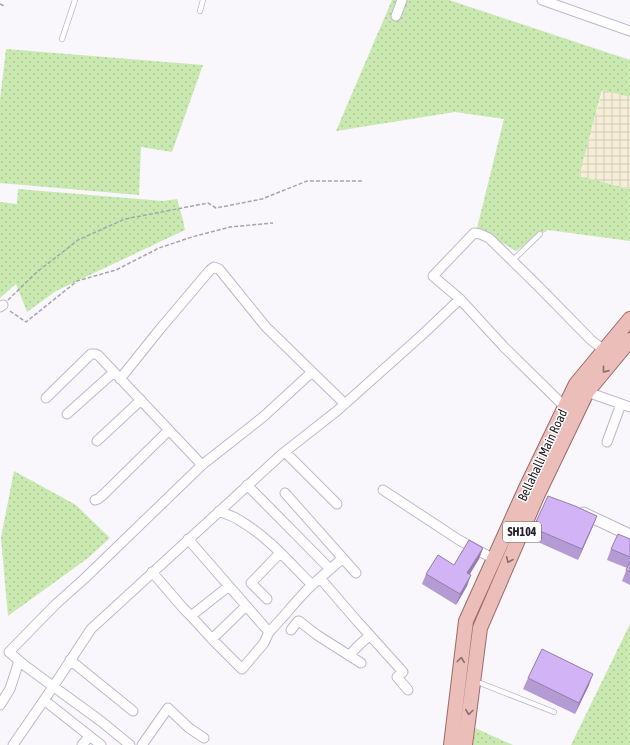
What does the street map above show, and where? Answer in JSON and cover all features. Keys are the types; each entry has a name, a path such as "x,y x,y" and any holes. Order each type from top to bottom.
{"main road":[{"name":"Bellahalli Main Road","path":"465,745 480,628 535,495 565,407 576,384 630,319"},
{"name":"Bellahalli Main Road","path":"451,745 466,621 494,558 535,495 587,392 630,340"}],"street":[{"path":"396,16 402,0"},
{"path":"542,0 630,31"},
{"path":"565,407 504,347 460,299 433,276 474,233 480,234 489,238 591,340 604,350"},
{"path":"67,414 116,376 214,267 219,269 266,327 345,404"},
{"path":"15,744 91,628 247,485 285,452 345,404 460,299"},
{"path":"46,398 91,354 98,355 116,376 141,400 202,465"},
{"path":"130,745 9,652 56,604 202,465 263,417 312,372"},
{"path":"587,392 626,406 608,442"},
{"path":"97,441 141,400"},
{"path":"95,500 104,494 169,430"},
{"path":"285,452 337,504"},
{"path":"247,485 330,569"},
{"path":"383,490 459,540 494,558"},
{"path":"285,494 356,573"},
{"path":"576,510 630,535"},
{"path":"219,511 238,519 258,533 312,585"},
{"path":"188,539 269,632"},
{"path":"266,599 251,583 280,553"},
{"path":"152,572 183,608 242,669 264,643 269,632 282,619 299,597 343,558"},
{"path":"320,578 403,672 395,674 408,690"},
{"path":"191,616 229,586"},
{"path":"212,639 246,606"},
{"path":"291,630 298,621 349,656 362,663"},
{"path":"349,656 370,635"},
{"path":"70,660 133,711"},
{"path":"0,705 10,689 20,661"},
{"path":"44,700 101,745"},
{"path":"142,745 168,708 189,728 204,738"},
{"path":"82,745 90,736"}],"lane":[{"path":"62,39 75,0"},
{"path":"200,11 203,0"},
{"path":"512,261 540,234"},
{"path":"473,681 554,712"}],"path":[{"path":"0,4 4,6"},
{"path":"273,223 230,227 159,248 116,270 77,281 26,322 1,306 37,272 78,240 126,219 208,203 216,208 262,199 307,182 362,181"}],"shaded area":[{"path":"603,90 630,97 630,189 578,176"}],"green space":[{"path":"392,0 449,0 630,60 630,97 602,90 579,176 630,189 630,241 548,230 516,251 477,228 504,119 455,112 336,131"},
{"path":"6,49 203,65 172,152 141,147 139,195 0,183 0,100"},
{"path":"18,189 163,201 177,199 185,230 56,291 27,312 16,284 0,298 0,202 17,204"},
{"path":"14,471 76,505 110,538 88,558 8,616 1,538"},
{"path":"630,624 630,745 571,745"},
{"path":"475,728 513,745 473,745"}],"building":[{"path":"548,496 597,516 582,549 533,528"},
{"path":"618,534 630,539 630,557 611,549"},
{"path":"469,540 483,548 467,573 471,575 460,594 426,574 438,555 454,565"},
{"path":"630,562 630,572 626,570"},
{"path":"542,649 593,674 579,703 528,678"}]}
